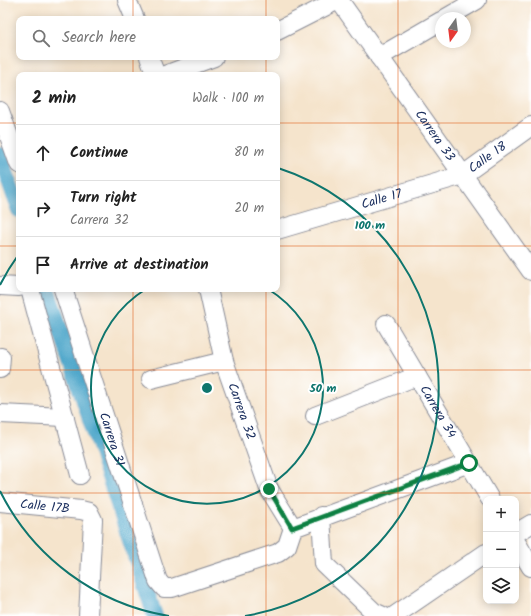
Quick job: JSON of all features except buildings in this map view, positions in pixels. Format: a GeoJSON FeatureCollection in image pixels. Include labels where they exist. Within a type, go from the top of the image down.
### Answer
{"type":"FeatureCollection","features":[{"type":"Feature","properties":{"kind":"street"},"geometry":{"type":"LineString","coordinates":[[127,0],[134,16]]}},
{"type":"Feature","properties":{"kind":"street"},"geometry":{"type":"LineString","coordinates":[[280,29],[338,0]]}},
{"type":"Feature","properties":{"kind":"street","name":"Carrera 33"},"geometry":{"type":"LineString","coordinates":[[338,0],[531,271]]}},
{"type":"Feature","properties":{"kind":"street"},"geometry":{"type":"LineString","coordinates":[[456,12],[477,0]]}},
{"type":"Feature","properties":{"kind":"street"},"geometry":{"type":"LineString","coordinates":[[379,57],[435,24]]}},
{"type":"Feature","properties":{"kind":"street"},"geometry":{"type":"LineString","coordinates":[[150,60],[155,72]]}},
{"type":"Feature","properties":{"kind":"street"},"geometry":{"type":"LineString","coordinates":[[173,72],[206,60]]}},
{"type":"Feature","properties":{"kind":"street"},"geometry":{"type":"LineString","coordinates":[[6,118],[16,153]]}},
{"type":"Feature","properties":{"kind":"street","name":"Calle 18"},"geometry":{"type":"LineString","coordinates":[[463,174],[531,126]]}},
{"type":"Feature","properties":{"kind":"street","name":"Calle 17"},"geometry":{"type":"LineString","coordinates":[[280,229],[463,174]]}},
{"type":"Feature","properties":{"kind":"street"},"geometry":{"type":"LineString","coordinates":[[0,286],[16,287]]}},
{"type":"Feature","properties":{"kind":"street"},"geometry":{"type":"LineString","coordinates":[[31,292],[80,475]]}},
{"type":"Feature","properties":{"kind":"street","name":"Carrera 31"},"geometry":{"type":"LineString","coordinates":[[64,292],[158,582],[164,588],[172,588],[278,553],[287,546],[292,528]]}},
{"type":"Feature","properties":{"kind":"street","name":"Carrera 32"},"geometry":{"type":"LineString","coordinates":[[209,292],[224,361],[269,489],[292,528]]}},
{"type":"Feature","properties":{"kind":"street","name":"Carrera 34"},"geometry":{"type":"LineString","coordinates":[[386,324],[488,496]]}},
{"type":"Feature","properties":{"kind":"street"},"geometry":{"type":"LineString","coordinates":[[151,379],[224,361]]}},
{"type":"Feature","properties":{"kind":"street"},"geometry":{"type":"LineString","coordinates":[[316,416],[417,376]]}},
{"type":"Feature","properties":{"kind":"street"},"geometry":{"type":"LineString","coordinates":[[0,414],[64,417]]}},
{"type":"Feature","properties":{"kind":"street"},"geometry":{"type":"LineString","coordinates":[[292,528],[321,516],[469,463]]}},
{"type":"Feature","properties":{"kind":"street","name":"Calle 17B"},"geometry":{"type":"LineString","coordinates":[[0,502],[90,512],[93,520],[88,616]]}},
{"type":"Feature","properties":{"kind":"street"},"geometry":{"type":"LineString","coordinates":[[321,516],[324,564],[374,612],[383,616]]}},
{"type":"Feature","properties":{"kind":"street"},"geometry":{"type":"LineString","coordinates":[[519,530],[531,524]]}},
{"type":"Feature","properties":{"kind":"street"},"geometry":{"type":"LineString","coordinates":[[519,547],[531,567]]}},
{"type":"Feature","properties":{"kind":"street"},"geometry":{"type":"LineString","coordinates":[[394,616],[483,555]]}},
{"type":"Feature","properties":{"kind":"waterway"},"geometry":{"type":"LineString","coordinates":[[0,155],[16,201]]}},
{"type":"Feature","properties":{"kind":"waterway"},"geometry":{"type":"LineString","coordinates":[[48,292],[155,616]]}},
{"type":"Feature","properties":{"kind":"route"},"geometry":{"type":"LineString","coordinates":[[269,489],[292,528],[321,516],[469,463]]}}]}
